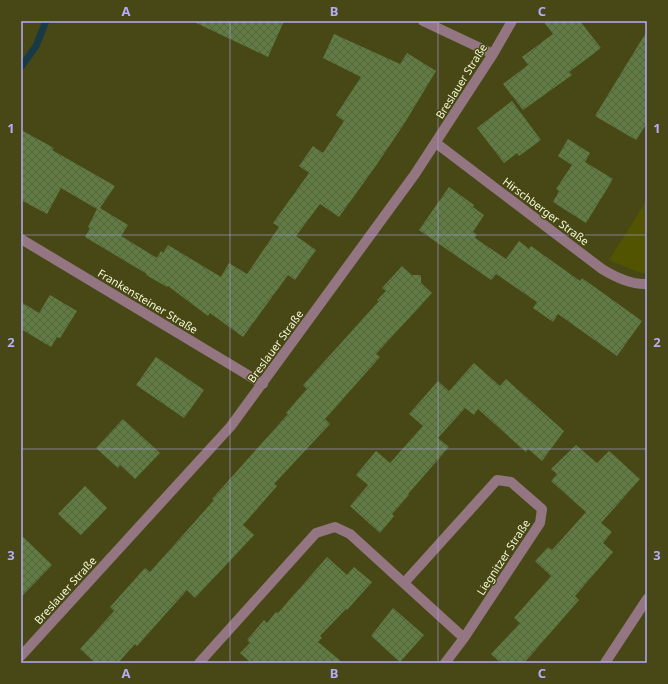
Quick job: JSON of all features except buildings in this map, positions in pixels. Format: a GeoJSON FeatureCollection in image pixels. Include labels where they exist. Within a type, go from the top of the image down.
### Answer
{"type":"FeatureCollection","features":[{"type":"Feature","properties":{"kind":"street"},"geometry":{"type":"LineString","coordinates":[[423,21],[493,54]]}},
{"type":"Feature","properties":{"kind":"street","name":"Breslauer Straße"},"geometry":{"type":"LineString","coordinates":[[21,656],[231,426],[410,181],[493,54],[512,21]]}},
{"type":"Feature","properties":{"kind":"street","name":"Hirschberger Straße"},"geometry":{"type":"LineString","coordinates":[[436,143],[602,269],[614,276],[639,285],[647,284]]}},
{"type":"Feature","properties":{"kind":"street","name":"Frankensteiner Straße"},"geometry":{"type":"LineString","coordinates":[[21,239],[262,384]]}},
{"type":"Feature","properties":{"kind":"street","name":"Liegnitzer Straße"},"geometry":{"type":"LineString","coordinates":[[404,583],[497,480],[511,482],[542,509],[540,523],[446,663]]}},
{"type":"Feature","properties":{"kind":"street"},"geometry":{"type":"LineString","coordinates":[[199,663],[316,533],[335,527],[350,534],[464,638]]}},
{"type":"Feature","properties":{"kind":"street"},"geometry":{"type":"LineString","coordinates":[[605,663],[647,599]]}},
{"type":"Feature","properties":{"kind":"shaded area"},"geometry":{"type":"Polygon","coordinates":[[[647,200],[647,273],[641,273],[609,260],[647,200]]]}},
{"type":"Feature","properties":{"kind":"waterway"},"geometry":{"type":"LineString","coordinates":[[21,67],[36,46],[46,21]]}}]}
